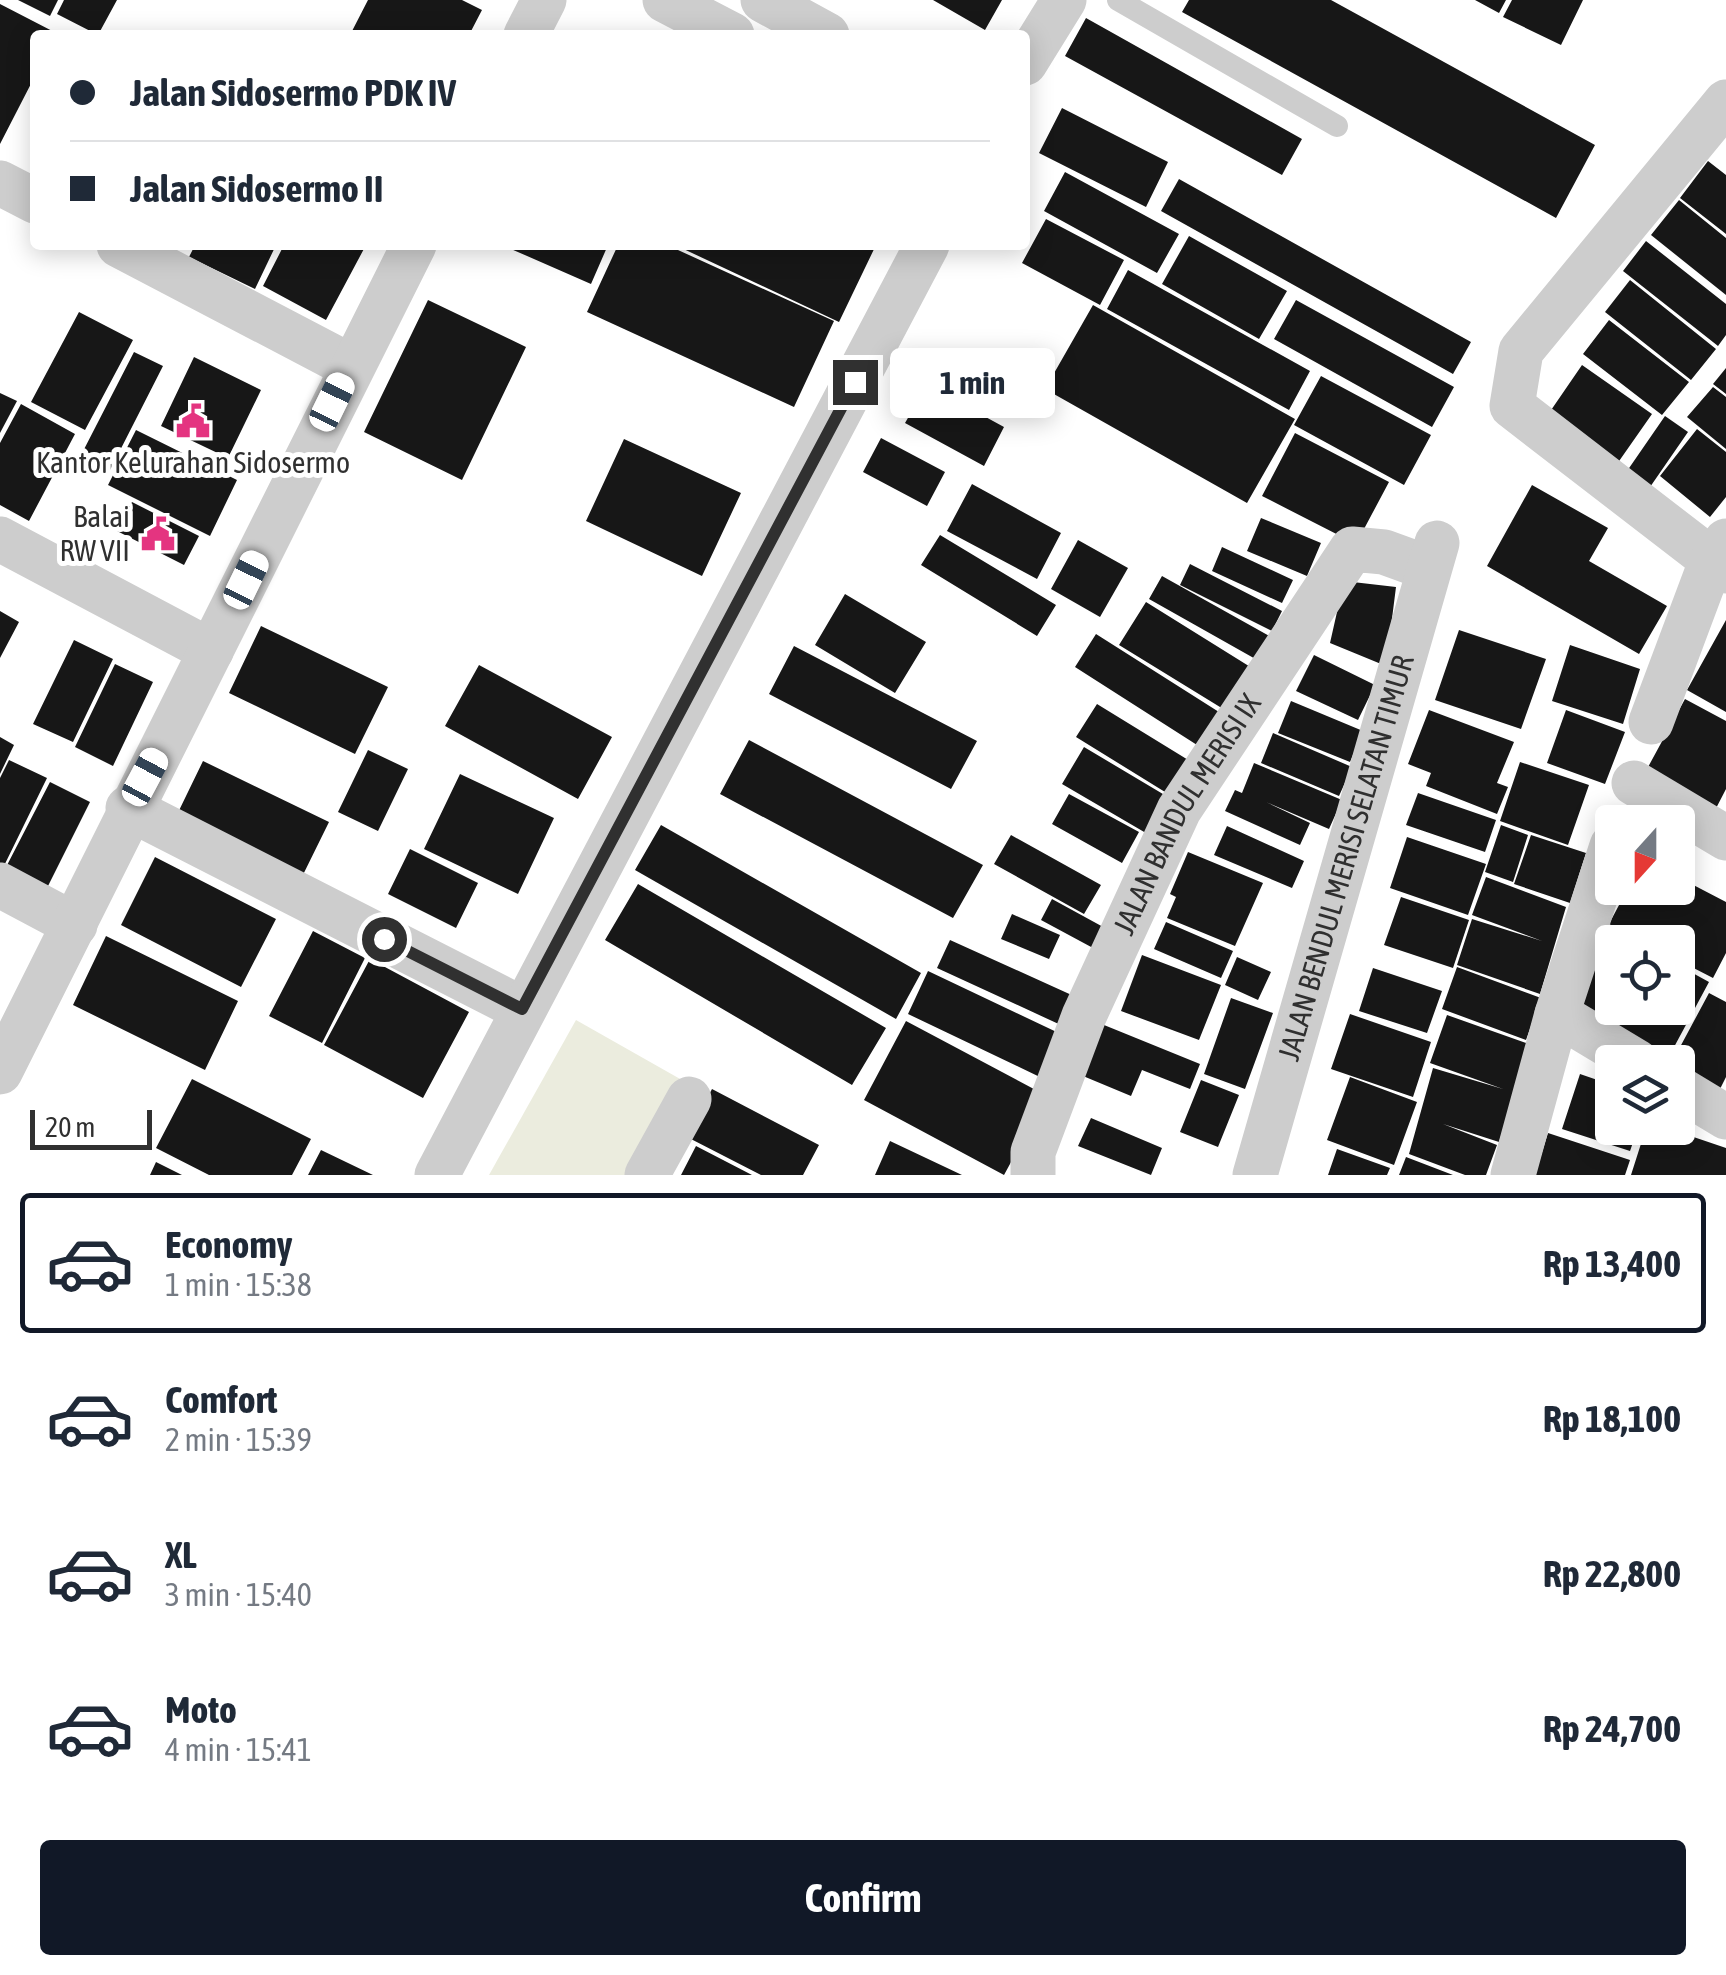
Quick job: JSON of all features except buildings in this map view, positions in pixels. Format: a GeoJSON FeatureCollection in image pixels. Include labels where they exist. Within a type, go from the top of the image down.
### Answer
{"type":"FeatureCollection","features":[{"type":"Feature","properties":{"kind":"street"},"geometry":{"type":"LineString","coordinates":[[529,30],[544,0]]}},
{"type":"Feature","properties":{"kind":"street"},"geometry":{"type":"LineString","coordinates":[[665,0],[722,30]]}},
{"type":"Feature","properties":{"kind":"street"},"geometry":{"type":"LineString","coordinates":[[763,0],[817,30]]}},
{"type":"Feature","properties":{"kind":"street"},"geometry":{"type":"LineString","coordinates":[[1030,55],[1064,0]]}},
{"type":"Feature","properties":{"kind":"street"},"geometry":{"type":"LineString","coordinates":[[1726,102],[1520,351],[1512,406],[1721,558],[1636,769],[1726,838]]}},
{"type":"Feature","properties":{"kind":"street"},"geometry":{"type":"LineString","coordinates":[[0,182],[30,198]]}},
{"type":"Feature","properties":{"kind":"street"},"geometry":{"type":"LineString","coordinates":[[129,250],[350,366]]}},
{"type":"Feature","properties":{"kind":"street"},"geometry":{"type":"LineString","coordinates":[[0,1072],[75,925],[128,808],[411,250]]}},
{"type":"Feature","properties":{"kind":"street"},"geometry":{"type":"LineString","coordinates":[[437,1175],[924,250]]}},
{"type":"Feature","properties":{"kind":"street"},"geometry":{"type":"LineString","coordinates":[[0,539],[210,651]]}},
{"type":"Feature","properties":{"kind":"street","name":"JALAN BANDUL MERISI IX"},"geometry":{"type":"LineString","coordinates":[[1032,1175],[1033,1152],[1077,1033],[1179,810],[1349,552],[1362,546],[1414,555]]}},
{"type":"Feature","properties":{"kind":"street","name":"JALAN BENDUL MERISI SELATAN TIMUR"},"geometry":{"type":"LineString","coordinates":[[1255,1175],[1414,555]]}},
{"type":"Feature","properties":{"kind":"street"},"geometry":{"type":"LineString","coordinates":[[128,808],[522,1009]]}},
{"type":"Feature","properties":{"kind":"street"},"geometry":{"type":"LineString","coordinates":[[0,884],[75,925]]}},
{"type":"Feature","properties":{"kind":"street"},"geometry":{"type":"LineString","coordinates":[[1512,1175],[1557,1014],[1595,898]]}},
{"type":"Feature","properties":{"kind":"street"},"geometry":{"type":"LineString","coordinates":[[1557,1014],[1608,1045]]}},
{"type":"Feature","properties":{"kind":"street"},"geometry":{"type":"LineString","coordinates":[[1695,1098],[1726,1117]]}},
{"type":"Feature","properties":{"kind":"street"},"geometry":{"type":"LineString","coordinates":[[647,1175],[689,1099]]}},
{"type":"Feature","properties":{"kind":"lane"},"geometry":{"type":"LineString","coordinates":[[1118,0],[1336,126]]}},
{"type":"Feature","properties":{"kind":"shaded area"},"geometry":{"type":"Polygon","coordinates":[[[576,1020],[689,1084],[638,1175],[489,1175],[576,1020]]]}},
{"type":"Feature","properties":{"kind":"place","name":"Kantor Kelurahan Sidosermo"},"geometry":{"type":"Point","coordinates":[193,421]}},
{"type":"Feature","properties":{"kind":"place","name":"Balai RW VII"},"geometry":{"type":"Point","coordinates":[158,534]}},
{"type":"Feature","properties":{"kind":"route"},"geometry":{"type":"LineString","coordinates":[[384,939],[522,1009],[855,382]]}}]}
